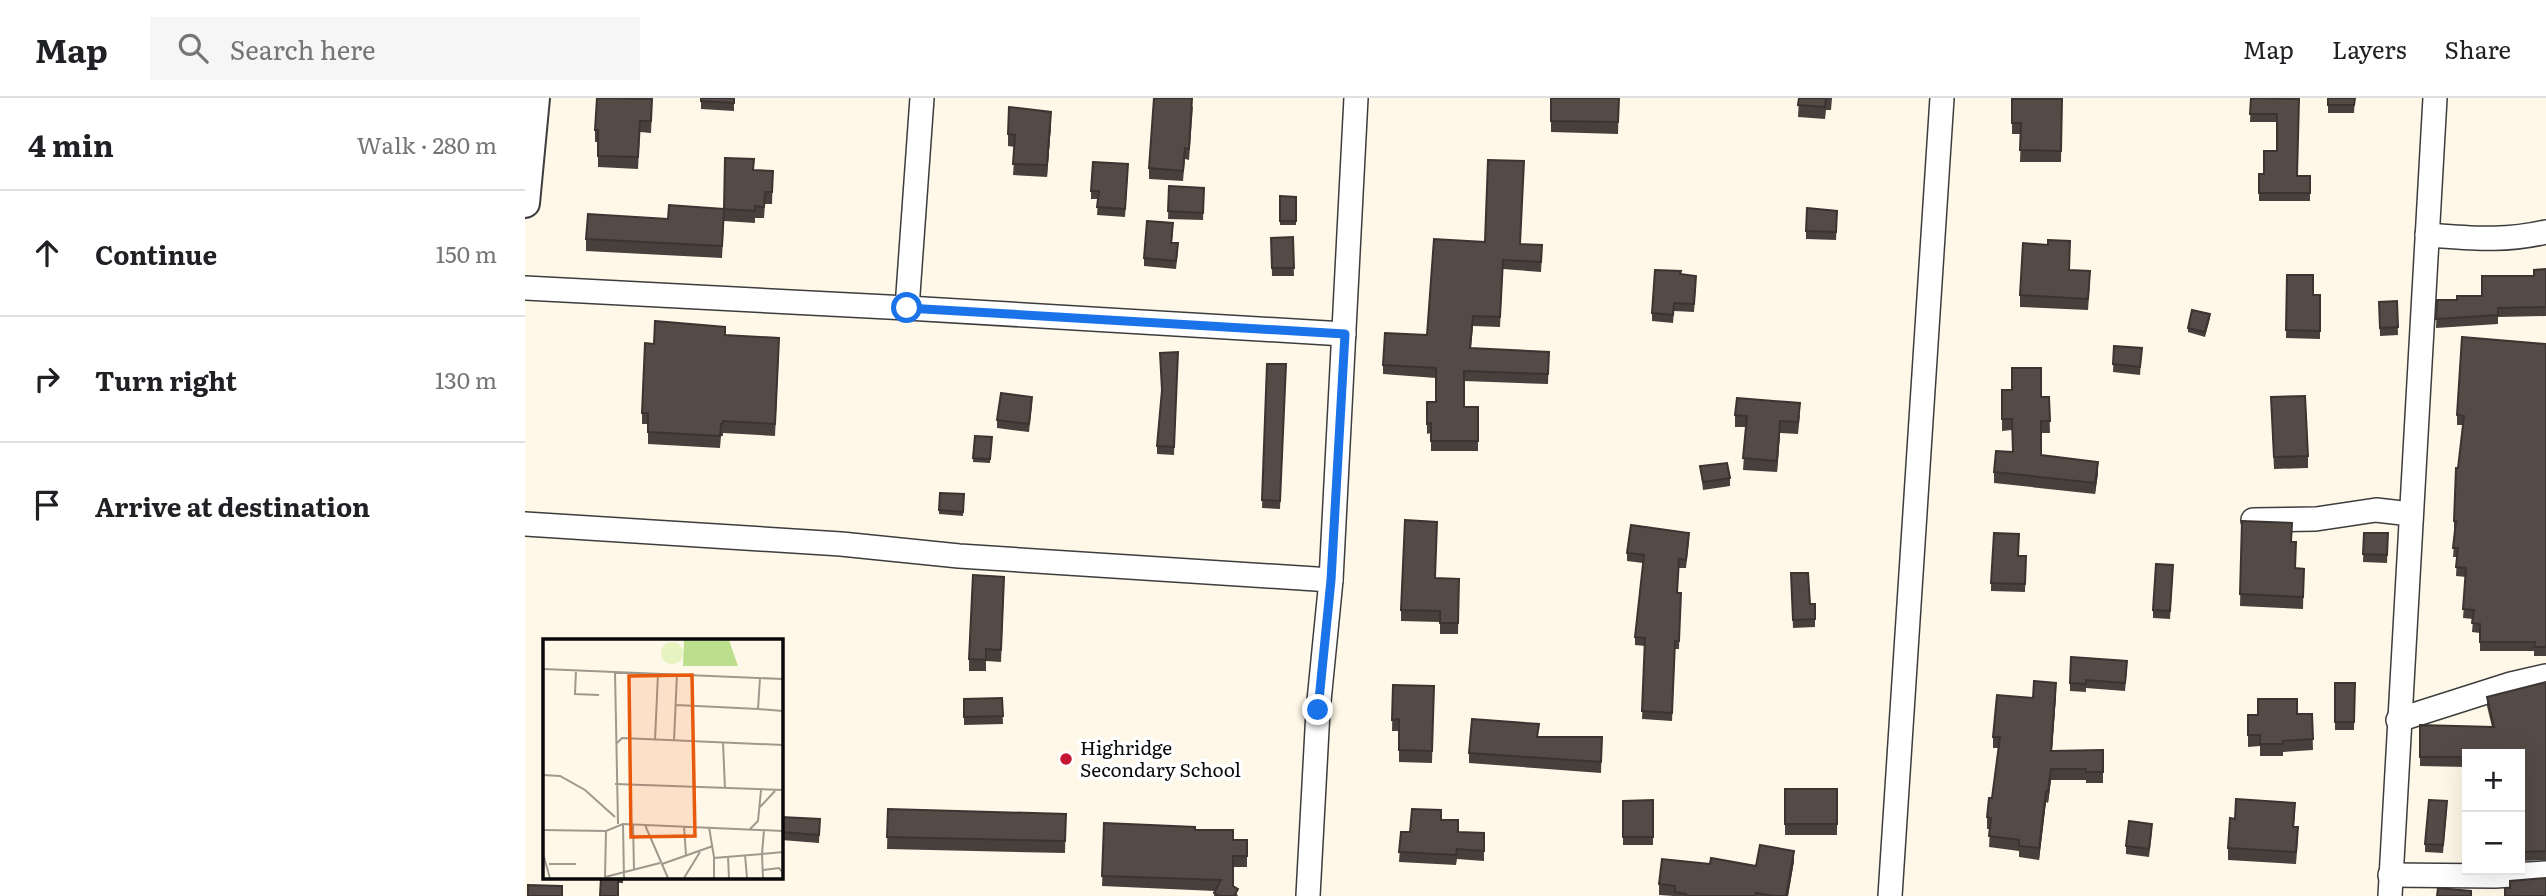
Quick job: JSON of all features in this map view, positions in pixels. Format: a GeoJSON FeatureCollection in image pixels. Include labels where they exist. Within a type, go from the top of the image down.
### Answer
{"type":"FeatureCollection","features":[{"type":"Feature","properties":{"kind":"street"},"geometry":{"type":"LineString","coordinates":[[525,203],[535,98]]}},
{"type":"Feature","properties":{"kind":"street"},"geometry":{"type":"LineString","coordinates":[[907,308],[922,98]]}},
{"type":"Feature","properties":{"kind":"street"},"geometry":{"type":"LineString","coordinates":[[1308,896],[1318,710],[1331,580],[1356,98]]}},
{"type":"Feature","properties":{"kind":"street"},"geometry":{"type":"LineString","coordinates":[[1890,896],[1942,98]]}},
{"type":"Feature","properties":{"kind":"street"},"geometry":{"type":"LineString","coordinates":[[2435,98],[2390,886],[2546,873]]}},
{"type":"Feature","properties":{"kind":"street"},"geometry":{"type":"LineString","coordinates":[[2427,235],[2494,240],[2518,239],[2546,232]]}},
{"type":"Feature","properties":{"kind":"street"},"geometry":{"type":"LineString","coordinates":[[525,288],[1345,334]]}},
{"type":"Feature","properties":{"kind":"street"},"geometry":{"type":"LineString","coordinates":[[2253,520],[2316,519],[2376,510],[2411,514]]}},
{"type":"Feature","properties":{"kind":"street"},"geometry":{"type":"LineString","coordinates":[[525,523],[841,544],[959,556],[1331,580]]}},
{"type":"Feature","properties":{"kind":"street"},"geometry":{"type":"LineString","coordinates":[[2398,720],[2511,684],[2546,676]]}},
{"type":"Feature","properties":{"kind":"building"},"geometry":{"type":"Polygon","coordinates":[[[597,98],[652,99],[651,121],[640,121],[638,157],[598,156],[598,130],[595,130],[597,98]]]}},
{"type":"Feature","properties":{"kind":"building"},"geometry":{"type":"Polygon","coordinates":[[[701,98],[734,98],[734,103],[701,101],[701,98]]]}},
{"type":"Feature","properties":{"kind":"building"},"geometry":{"type":"Polygon","coordinates":[[[1154,98],[1192,98],[1189,149],[1185,148],[1183,171],[1149,168],[1154,98]]]}},
{"type":"Feature","properties":{"kind":"building"},"geometry":{"type":"Polygon","coordinates":[[[1551,98],[1619,98],[1618,122],[1551,121],[1551,98]]]}},
{"type":"Feature","properties":{"kind":"building"},"geometry":{"type":"Polygon","coordinates":[[[1799,98],[1826,98],[1825,107],[1798,105],[1799,98]]]}},
{"type":"Feature","properties":{"kind":"building"},"geometry":{"type":"Polygon","coordinates":[[[2251,98],[2299,99],[2297,176],[2310,176],[2310,193],[2259,193],[2259,174],[2264,174],[2264,151],[2277,151],[2277,114],[2250,114],[2251,98]]]}},
{"type":"Feature","properties":{"kind":"building"},"geometry":{"type":"Polygon","coordinates":[[[2328,98],[2355,98],[2354,105],[2328,105],[2328,98]]]}},
{"type":"Feature","properties":{"kind":"building"},"geometry":{"type":"Polygon","coordinates":[[[2012,99],[2062,99],[2061,151],[2020,150],[2021,123],[2012,123],[2012,99]]]}},
{"type":"Feature","properties":{"kind":"building"},"geometry":{"type":"Polygon","coordinates":[[[1009,107],[1051,112],[1047,165],[1013,164],[1015,135],[1008,134],[1009,107]]]}},
{"type":"Feature","properties":{"kind":"building"},"geometry":{"type":"Polygon","coordinates":[[[725,158],[754,159],[753,170],[773,171],[772,192],[765,192],[764,207],[755,206],[755,211],[724,209],[725,158]]]}},
{"type":"Feature","properties":{"kind":"building"},"geometry":{"type":"Polygon","coordinates":[[[1488,160],[1524,161],[1520,244],[1542,245],[1541,262],[1503,260],[1500,317],[1473,316],[1470,348],[1549,352],[1548,374],[1464,371],[1464,407],[1478,407],[1478,441],[1431,441],[1431,423],[1427,424],[1427,402],[1436,402],[1436,368],[1383,365],[1385,333],[1427,335],[1434,239],[1485,242],[1488,160]]]}},
{"type":"Feature","properties":{"kind":"building"},"geometry":{"type":"Polygon","coordinates":[[[1093,162],[1128,164],[1125,209],[1097,207],[1099,191],[1091,191],[1093,162]]]}},
{"type":"Feature","properties":{"kind":"building"},"geometry":{"type":"Polygon","coordinates":[[[1169,186],[1204,188],[1203,213],[1168,211],[1169,186]]]}},
{"type":"Feature","properties":{"kind":"building"},"geometry":{"type":"Polygon","coordinates":[[[1280,196],[1296,197],[1296,221],[1280,221],[1280,196]]]}},
{"type":"Feature","properties":{"kind":"building"},"geometry":{"type":"Polygon","coordinates":[[[669,205],[724,209],[722,246],[586,239],[588,214],[668,219],[669,205]]]}},
{"type":"Feature","properties":{"kind":"building"},"geometry":{"type":"Polygon","coordinates":[[[1807,208],[1837,211],[1836,232],[1806,231],[1807,208]]]}},
{"type":"Feature","properties":{"kind":"building"},"geometry":{"type":"Polygon","coordinates":[[[1147,221],[1173,223],[1171,243],[1178,243],[1176,261],[1144,258],[1147,221]]]}},
{"type":"Feature","properties":{"kind":"building"},"geometry":{"type":"Polygon","coordinates":[[[1293,237],[1294,268],[1272,268],[1271,238],[1293,237]]]}},
{"type":"Feature","properties":{"kind":"building"},"geometry":{"type":"Polygon","coordinates":[[[2048,240],[2070,241],[2069,270],[2090,271],[2088,299],[2020,295],[2023,243],[2048,245],[2048,240]]]}},
{"type":"Feature","properties":{"kind":"building"},"geometry":{"type":"Polygon","coordinates":[[[2546,269],[2546,307],[2498,308],[2498,315],[2436,319],[2437,300],[2457,300],[2457,296],[2482,296],[2482,276],[2534,276],[2534,270],[2546,269]]]}},
{"type":"Feature","properties":{"kind":"building"},"geometry":{"type":"Polygon","coordinates":[[[1655,270],[1681,271],[1680,274],[1696,276],[1694,304],[1674,303],[1673,315],[1652,313],[1655,270]]]}},
{"type":"Feature","properties":{"kind":"building"},"geometry":{"type":"Polygon","coordinates":[[[2287,275],[2313,275],[2313,295],[2320,295],[2320,331],[2286,330],[2287,275]]]}},
{"type":"Feature","properties":{"kind":"building"},"geometry":{"type":"Polygon","coordinates":[[[2397,301],[2398,327],[2380,328],[2379,302],[2397,301]]]}},
{"type":"Feature","properties":{"kind":"building"},"geometry":{"type":"Polygon","coordinates":[[[2192,310],[2210,314],[2205,332],[2188,328],[2192,310]]]}},
{"type":"Feature","properties":{"kind":"building"},"geometry":{"type":"Polygon","coordinates":[[[655,321],[725,327],[725,335],[779,338],[775,424],[723,421],[720,436],[648,432],[648,413],[642,413],[645,343],[654,344],[655,321]]]}},
{"type":"Feature","properties":{"kind":"building"},"geometry":{"type":"Polygon","coordinates":[[[2462,337],[2546,344],[2546,647],[2534,647],[2535,642],[2480,642],[2480,624],[2472,623],[2474,610],[2463,609],[2466,568],[2456,567],[2458,548],[2453,548],[2456,468],[2464,416],[2457,415],[2462,337]]]}},
{"type":"Feature","properties":{"kind":"building"},"geometry":{"type":"Polygon","coordinates":[[[2114,346],[2142,348],[2140,367],[2113,364],[2114,346]]]}},
{"type":"Feature","properties":{"kind":"building"},"geometry":{"type":"Polygon","coordinates":[[[1178,352],[1174,447],[1157,446],[1162,390],[1160,353],[1178,352]]]}},
{"type":"Feature","properties":{"kind":"building"},"geometry":{"type":"Polygon","coordinates":[[[1267,364],[1286,364],[1280,501],[1262,500],[1267,364]]]}},
{"type":"Feature","properties":{"kind":"building"},"geometry":{"type":"Polygon","coordinates":[[[2012,368],[2041,368],[2041,397],[2049,397],[2050,421],[2041,421],[2041,455],[2098,462],[2095,483],[1994,472],[1996,451],[2013,452],[2012,419],[2002,419],[2002,390],[2012,390],[2012,368]]]}},
{"type":"Feature","properties":{"kind":"building"},"geometry":{"type":"Polygon","coordinates":[[[1001,393],[1032,397],[1029,424],[997,420],[1001,393]]]}},
{"type":"Feature","properties":{"kind":"building"},"geometry":{"type":"Polygon","coordinates":[[[2305,396],[2308,456],[2274,457],[2271,397],[2305,396]]]}},
{"type":"Feature","properties":{"kind":"building"},"geometry":{"type":"Polygon","coordinates":[[[1737,398],[1800,403],[1798,422],[1780,421],[1777,461],[1743,458],[1747,416],[1735,415],[1737,398]]]}},
{"type":"Feature","properties":{"kind":"building"},"geometry":{"type":"Polygon","coordinates":[[[975,436],[992,437],[990,459],[973,458],[975,436]]]}},
{"type":"Feature","properties":{"kind":"building"},"geometry":{"type":"Polygon","coordinates":[[[1727,463],[1730,478],[1703,482],[1700,466],[1727,463]]]}},
{"type":"Feature","properties":{"kind":"building"},"geometry":{"type":"Polygon","coordinates":[[[940,493],[964,494],[963,512],[939,510],[940,493]]]}},
{"type":"Feature","properties":{"kind":"building"},"geometry":{"type":"Polygon","coordinates":[[[1405,520],[1437,522],[1435,578],[1459,579],[1458,623],[1440,623],[1440,611],[1401,610],[1405,520]]]}},
{"type":"Feature","properties":{"kind":"building"},"geometry":{"type":"Polygon","coordinates":[[[2242,521],[2292,523],[2291,542],[2296,542],[2295,568],[2304,569],[2303,597],[2240,594],[2242,521]]]}},
{"type":"Feature","properties":{"kind":"building"},"geometry":{"type":"Polygon","coordinates":[[[1631,525],[1689,533],[1686,560],[1679,559],[1679,641],[1675,641],[1672,713],[1642,711],[1645,638],[1635,637],[1644,555],[1627,553],[1631,525]]]}},
{"type":"Feature","properties":{"kind":"building"},"geometry":{"type":"Polygon","coordinates":[[[1994,533],[2019,534],[2018,556],[2026,556],[2025,584],[1991,583],[1994,533]]]}},
{"type":"Feature","properties":{"kind":"building"},"geometry":{"type":"Polygon","coordinates":[[[2364,533],[2388,533],[2387,555],[2363,554],[2364,533]]]}},
{"type":"Feature","properties":{"kind":"building"},"geometry":{"type":"Polygon","coordinates":[[[2156,564],[2173,565],[2170,611],[2153,610],[2156,564]]]}},
{"type":"Feature","properties":{"kind":"building"},"geometry":{"type":"Polygon","coordinates":[[[1791,573],[1808,573],[1810,604],[1815,604],[1815,619],[1793,620],[1791,573]]]}},
{"type":"Feature","properties":{"kind":"building"},"geometry":{"type":"Polygon","coordinates":[[[973,575],[1004,577],[1001,650],[986,649],[986,660],[969,659],[973,575]]]}},
{"type":"Feature","properties":{"kind":"building"},"geometry":{"type":"Polygon","coordinates":[[[2071,657],[2127,661],[2125,683],[2086,680],[2086,684],[2070,683],[2071,657]]]}},
{"type":"Feature","properties":{"kind":"building"},"geometry":{"type":"Polygon","coordinates":[[[2034,681],[2056,683],[2051,751],[2103,750],[2103,772],[2051,769],[2039,848],[2019,846],[2019,840],[1989,836],[1991,818],[1987,817],[2000,737],[1993,737],[1997,695],[2033,698],[2034,681]]]}},
{"type":"Feature","properties":{"kind":"building"},"geometry":{"type":"Polygon","coordinates":[[[2546,682],[2546,851],[2525,852],[2525,749],[2462,749],[2462,757],[2420,757],[2420,725],[2494,727],[2487,697],[2546,682]]]}},
{"type":"Feature","properties":{"kind":"building"},"geometry":{"type":"Polygon","coordinates":[[[2335,683],[2355,683],[2354,722],[2335,722],[2335,683]]]}},
{"type":"Feature","properties":{"kind":"building"},"geometry":{"type":"Polygon","coordinates":[[[1393,685],[1434,686],[1432,751],[1399,750],[1399,719],[1392,720],[1393,685]]]}},
{"type":"Feature","properties":{"kind":"building"},"geometry":{"type":"Polygon","coordinates":[[[1002,698],[1003,716],[964,717],[964,699],[1002,698]]]}},
{"type":"Feature","properties":{"kind":"building"},"geometry":{"type":"Polygon","coordinates":[[[2258,699],[2297,699],[2297,714],[2312,714],[2313,739],[2283,741],[2283,744],[2260,744],[2260,735],[2248,735],[2248,715],[2258,715],[2258,699]]]}},
{"type":"Feature","properties":{"kind":"building"},"geometry":{"type":"Polygon","coordinates":[[[1472,719],[1539,724],[1537,737],[1602,737],[1601,762],[1469,753],[1472,719]]]}},
{"type":"Feature","properties":{"kind":"building"},"geometry":{"type":"Polygon","coordinates":[[[1785,789],[1837,789],[1837,824],[1785,824],[1785,789]]]}},
{"type":"Feature","properties":{"kind":"building"},"geometry":{"type":"Polygon","coordinates":[[[2236,799],[2295,803],[2293,827],[2298,827],[2296,852],[2228,848],[2230,818],[2235,819],[2236,799]]]}},
{"type":"Feature","properties":{"kind":"building"},"geometry":{"type":"Polygon","coordinates":[[[1653,800],[1653,837],[1623,837],[1623,801],[1653,800]]]}},
{"type":"Feature","properties":{"kind":"building"},"geometry":{"type":"Polygon","coordinates":[[[2429,800],[2447,801],[2443,845],[2425,844],[2429,800]]]}},
{"type":"Feature","properties":{"kind":"building"},"geometry":{"type":"Polygon","coordinates":[[[888,809],[1066,814],[1065,841],[887,837],[888,809]]]}},
{"type":"Feature","properties":{"kind":"building"},"geometry":{"type":"Polygon","coordinates":[[[1412,809],[1441,810],[1441,820],[1458,820],[1458,832],[1484,833],[1484,851],[1457,849],[1456,855],[1399,852],[1401,832],[1410,832],[1412,809]]]}},
{"type":"Feature","properties":{"kind":"building"},"geometry":{"type":"Polygon","coordinates":[[[782,817],[820,819],[819,835],[782,832],[782,817]]]}},
{"type":"Feature","properties":{"kind":"building"},"geometry":{"type":"Polygon","coordinates":[[[2129,821],[2152,824],[2149,849],[2126,846],[2129,821]]]}},
{"type":"Feature","properties":{"kind":"building"},"geometry":{"type":"Polygon","coordinates":[[[1104,823],[1233,830],[1233,840],[1247,840],[1247,856],[1233,856],[1233,886],[1238,889],[1234,896],[1219,896],[1214,893],[1221,880],[1102,876],[1104,823]]]}},
{"type":"Feature","properties":{"kind":"building"},"geometry":{"type":"Polygon","coordinates":[[[1760,845],[1794,851],[1786,896],[1756,893],[1755,896],[1686,896],[1675,892],[1675,886],[1659,884],[1662,859],[1710,864],[1711,858],[1756,866],[1760,845]]]}},
{"type":"Feature","properties":{"kind":"building"},"geometry":{"type":"Polygon","coordinates":[[[601,878],[618,878],[618,896],[600,896],[601,878]]]}},
{"type":"Feature","properties":{"kind":"building"},"geometry":{"type":"Polygon","coordinates":[[[2546,878],[2546,896],[2505,896],[2505,888],[2510,888],[2510,881],[2546,878]]]}},
{"type":"Feature","properties":{"kind":"building"},"geometry":{"type":"Polygon","coordinates":[[[528,885],[562,886],[562,896],[528,896],[528,885]]]}},
{"type":"Feature","properties":{"kind":"building"},"geometry":{"type":"Polygon","coordinates":[[[2438,888],[2471,891],[2471,896],[2437,896],[2438,888]]]}},
{"type":"Feature","properties":{"kind":"place","name":"Highridge Secondary School"},"geometry":{"type":"Point","coordinates":[1066,759]}},
{"type":"Feature","properties":{"kind":"route"},"geometry":{"type":"LineString","coordinates":[[907,308],[1345,334],[1331,580],[1318,710]]}}]}
